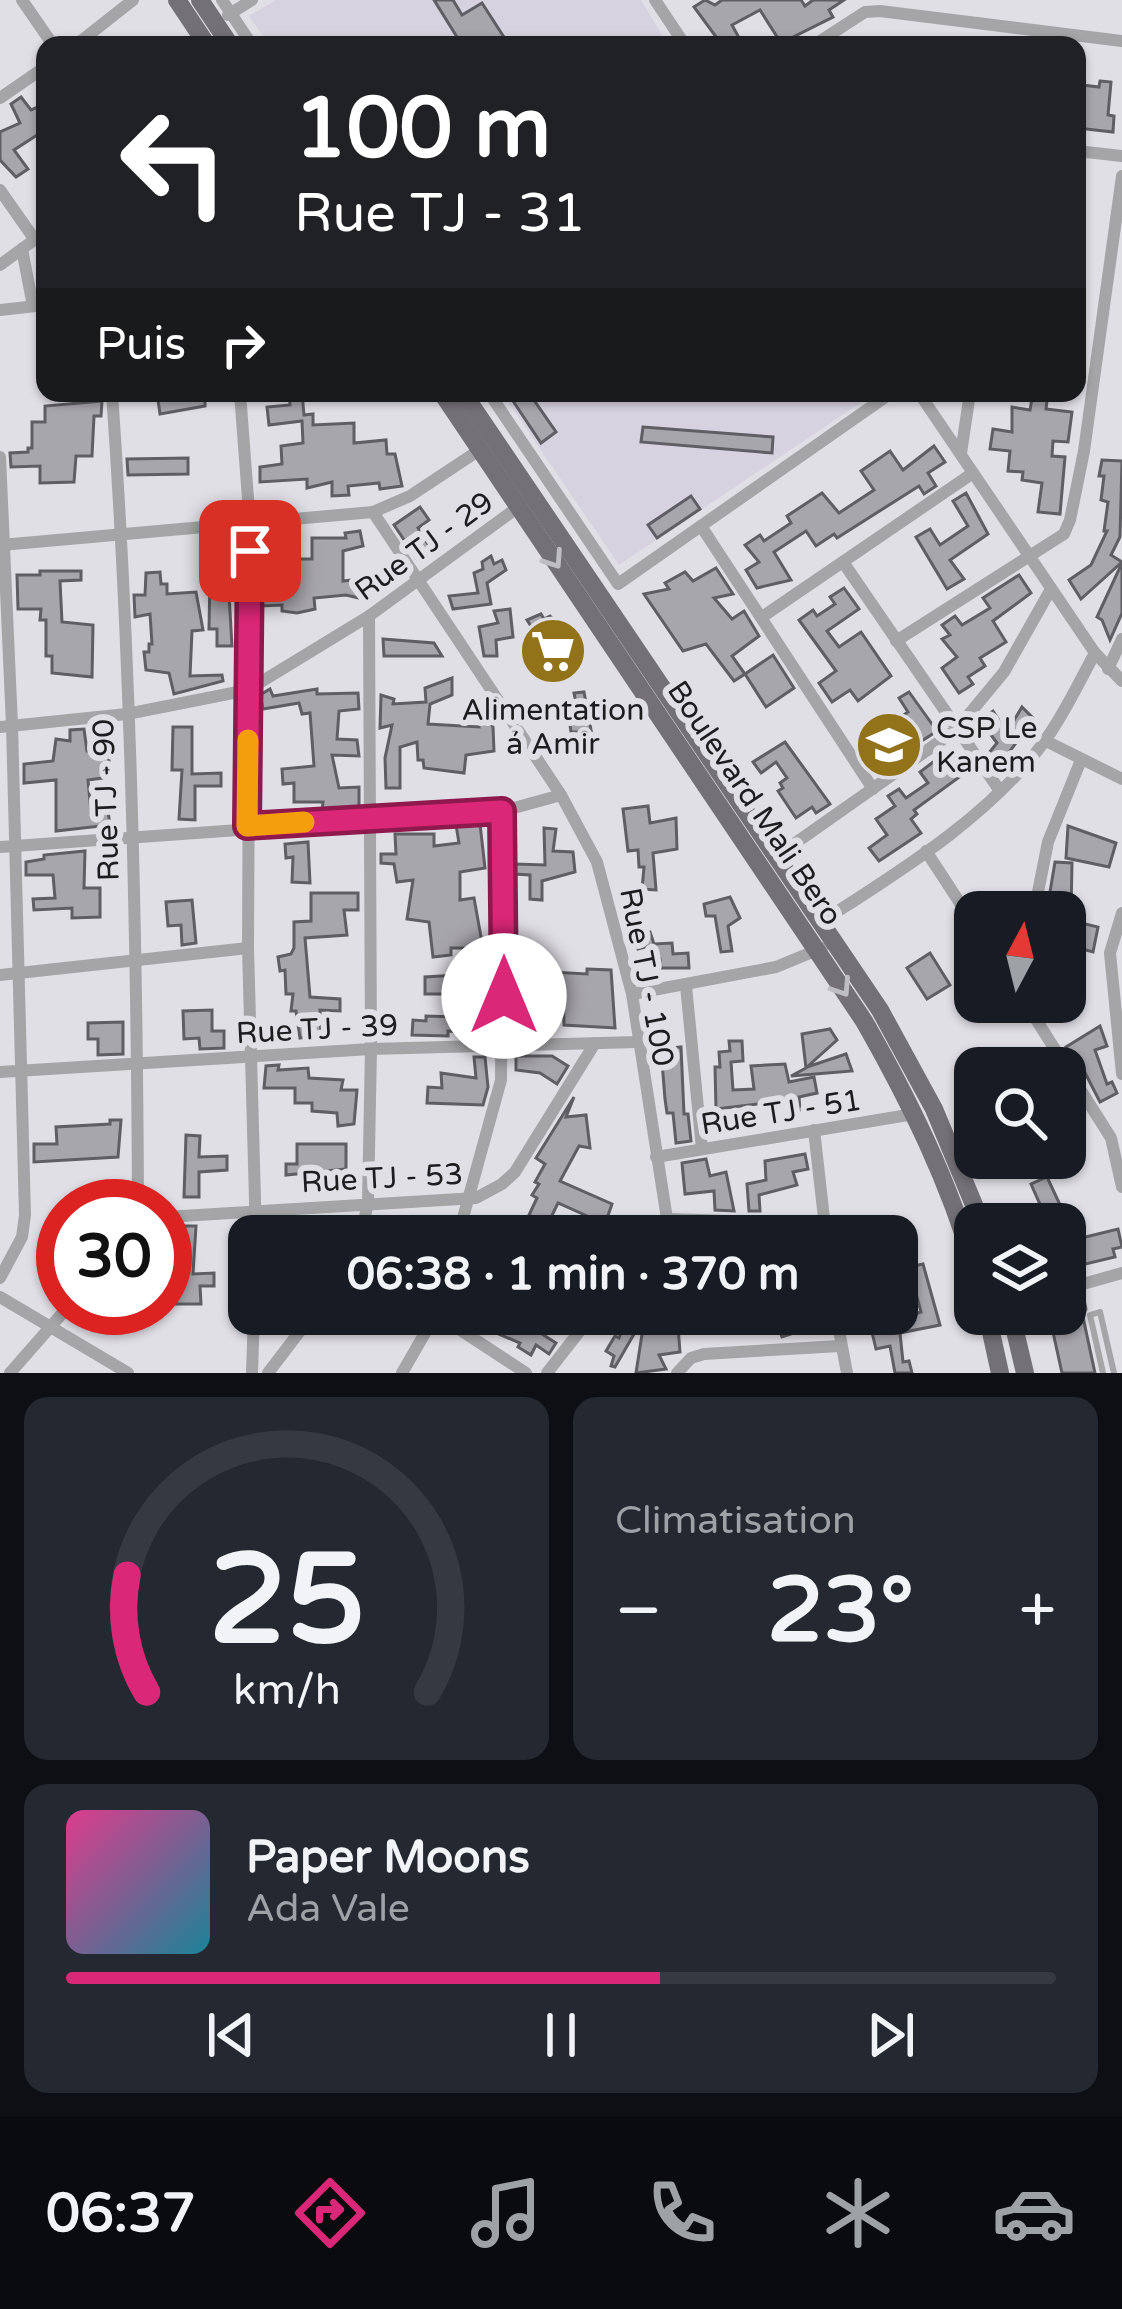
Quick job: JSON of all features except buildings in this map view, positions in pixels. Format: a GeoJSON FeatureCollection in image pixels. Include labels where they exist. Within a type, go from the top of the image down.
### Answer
{"type":"FeatureCollection","features":[{"type":"Feature","properties":{"kind":"main road"},"geometry":{"type":"LineString","coordinates":[[178,0],[200,36]]}},
{"type":"Feature","properties":{"kind":"main road"},"geometry":{"type":"LineString","coordinates":[[200,0],[223,18],[228,36]]}},
{"type":"Feature","properties":{"kind":"main road","name":"Boulevard Mali Bero"},"geometry":{"type":"LineString","coordinates":[[448,402],[526,501],[821,922],[826,945],[914,1114],[954,1208]]}},
{"type":"Feature","properties":{"kind":"main road","name":"Boulevard Mali Bero"},"geometry":{"type":"LineString","coordinates":[[469,402],[518,472],[526,501],[826,945],[880,1010],[934,1109],[973,1203]]}},
{"type":"Feature","properties":{"kind":"main road"},"geometry":{"type":"LineString","coordinates":[[992,1335],[1000,1373]]}},
{"type":"Feature","properties":{"kind":"main road"},"geometry":{"type":"LineString","coordinates":[[1016,1335],[1025,1373]]}},
{"type":"Feature","properties":{"kind":"street"},"geometry":{"type":"LineString","coordinates":[[22,0],[47,36]]}},
{"type":"Feature","properties":{"kind":"street"},"geometry":{"type":"LineString","coordinates":[[88,36],[134,0]]}},
{"type":"Feature","properties":{"kind":"street"},"geometry":{"type":"LineString","coordinates":[[222,0],[223,18],[242,36]]}},
{"type":"Feature","properties":{"kind":"street"},"geometry":{"type":"LineString","coordinates":[[223,18],[252,0]]}},
{"type":"Feature","properties":{"kind":"street"},"geometry":{"type":"LineString","coordinates":[[676,0],[658,5],[679,36]]}},
{"type":"Feature","properties":{"kind":"street"},"geometry":{"type":"LineString","coordinates":[[825,36],[861,6],[1085,36]]}},
{"type":"Feature","properties":{"kind":"street"},"geometry":{"type":"LineString","coordinates":[[1086,36],[1122,41]]}},
{"type":"Feature","properties":{"kind":"street"},"geometry":{"type":"LineString","coordinates":[[0,98],[36,74]]}},
{"type":"Feature","properties":{"kind":"street"},"geometry":{"type":"LineString","coordinates":[[1086,152],[1122,156]]}},
{"type":"Feature","properties":{"kind":"street"},"geometry":{"type":"LineString","coordinates":[[896,641],[1056,540],[1070,520],[1122,176]]}},
{"type":"Feature","properties":{"kind":"street"},"geometry":{"type":"LineString","coordinates":[[0,190],[36,231]]}},
{"type":"Feature","properties":{"kind":"street"},"geometry":{"type":"LineString","coordinates":[[0,266],[36,239]]}},
{"type":"Feature","properties":{"kind":"street"},"geometry":{"type":"LineString","coordinates":[[22,249],[36,295]]}},
{"type":"Feature","properties":{"kind":"street"},"geometry":{"type":"LineString","coordinates":[[0,310],[36,305]]}},
{"type":"Feature","properties":{"kind":"street","name":"Rue TJ - 90"},"geometry":{"type":"LineString","coordinates":[[113,402],[128,714],[138,1179]]}},
{"type":"Feature","properties":{"kind":"street"},"geometry":{"type":"LineString","coordinates":[[241,402],[250,525],[248,948],[256,1215]]}},
{"type":"Feature","properties":{"kind":"street"},"geometry":{"type":"LineString","coordinates":[[495,402],[618,584],[878,402]]}},
{"type":"Feature","properties":{"kind":"street"},"geometry":{"type":"LineString","coordinates":[[926,402],[1095,653],[1122,681]]}},
{"type":"Feature","properties":{"kind":"street"},"geometry":{"type":"LineString","coordinates":[[961,454],[969,402]]}},
{"type":"Feature","properties":{"kind":"street"},"geometry":{"type":"LineString","coordinates":[[3,545],[373,512],[410,496],[482,449]]}},
{"type":"Feature","properties":{"kind":"street"},"geometry":{"type":"LineString","coordinates":[[0,458],[7,846],[19,973],[25,1215],[22,1237],[0,1278]]}},
{"type":"Feature","properties":{"kind":"street"},"geometry":{"type":"LineString","coordinates":[[518,472],[536,461]]}},
{"type":"Feature","properties":{"kind":"street"},"geometry":{"type":"LineString","coordinates":[[762,616],[974,473]]}},
{"type":"Feature","properties":{"kind":"street","name":"Rue TJ - 29"},"geometry":{"type":"LineString","coordinates":[[6,726],[128,714],[248,690],[369,616],[526,501]]}},
{"type":"Feature","properties":{"kind":"street","name":"Rue TJ - 100"},"geometry":{"type":"LineString","coordinates":[[373,512],[561,795],[597,862],[632,994],[666,1215]]}},
{"type":"Feature","properties":{"kind":"street"},"geometry":{"type":"LineString","coordinates":[[701,526],[873,789]]}},
{"type":"Feature","properties":{"kind":"street"},"geometry":{"type":"LineString","coordinates":[[843,562],[1000,791]]}},
{"type":"Feature","properties":{"kind":"street"},"geometry":{"type":"LineString","coordinates":[[777,856],[956,730],[1004,673],[1052,589]]}},
{"type":"Feature","properties":{"kind":"street"},"geometry":{"type":"LineString","coordinates":[[365,1215],[371,1049],[369,616]]}},
{"type":"Feature","properties":{"kind":"street"},"geometry":{"type":"LineString","coordinates":[[1108,669],[1122,639]]}},
{"type":"Feature","properties":{"kind":"street"},"geometry":{"type":"LineString","coordinates":[[821,922],[926,851],[1000,791],[1046,741],[1095,653]]}},
{"type":"Feature","properties":{"kind":"street"},"geometry":{"type":"LineString","coordinates":[[1046,741],[1122,779]]}},
{"type":"Feature","properties":{"kind":"street"},"geometry":{"type":"LineString","coordinates":[[1038,891],[1048,842],[1081,760]]}},
{"type":"Feature","properties":{"kind":"street"},"geometry":{"type":"LineString","coordinates":[[7,846],[502,811],[561,795]]}},
{"type":"Feature","properties":{"kind":"street"},"geometry":{"type":"LineString","coordinates":[[463,1215],[497,1103],[504,1043],[502,811]]}},
{"type":"Feature","properties":{"kind":"street"},"geometry":{"type":"LineString","coordinates":[[926,851],[954,894]]}},
{"type":"Feature","properties":{"kind":"street"},"geometry":{"type":"LineString","coordinates":[[1122,913],[1110,953],[1122,1074]]}},
{"type":"Feature","properties":{"kind":"street"},"geometry":{"type":"LineString","coordinates":[[632,994],[776,968],[826,945]]}},
{"type":"Feature","properties":{"kind":"street"},"geometry":{"type":"LineString","coordinates":[[0,975],[248,948]]}},
{"type":"Feature","properties":{"kind":"street"},"geometry":{"type":"LineString","coordinates":[[686,986],[702,1149]]}},
{"type":"Feature","properties":{"kind":"street"},"geometry":{"type":"LineString","coordinates":[[1038,1023],[1111,1138],[1122,1187]]}},
{"type":"Feature","properties":{"kind":"street","name":"Rue TJ - 39"},"geometry":{"type":"LineString","coordinates":[[0,1072],[371,1049],[638,1042]]}},
{"type":"Feature","properties":{"kind":"street","name":"Rue TJ - 53"},"geometry":{"type":"LineString","coordinates":[[192,1214],[368,1202],[466,1201],[491,1192],[515,1172],[595,1043]]}},
{"type":"Feature","properties":{"kind":"street","name":"Rue TJ - 51"},"geometry":{"type":"LineString","coordinates":[[656,1157],[914,1114]]}},
{"type":"Feature","properties":{"kind":"street"},"geometry":{"type":"LineString","coordinates":[[1111,1138],[1122,1126]]}},
{"type":"Feature","properties":{"kind":"street"},"geometry":{"type":"LineString","coordinates":[[814,1130],[823,1215]]}},
{"type":"Feature","properties":{"kind":"street"},"geometry":{"type":"LineString","coordinates":[[1086,1283],[1122,1273]]}},
{"type":"Feature","properties":{"kind":"street"},"geometry":{"type":"LineString","coordinates":[[0,1297],[36,1317]]}},
{"type":"Feature","properties":{"kind":"street"},"geometry":{"type":"LineString","coordinates":[[10,1373],[43,1335]]}},
{"type":"Feature","properties":{"kind":"street"},"geometry":{"type":"LineString","coordinates":[[66,1335],[128,1373]]}},
{"type":"Feature","properties":{"kind":"street"},"geometry":{"type":"LineString","coordinates":[[252,1373],[253,1335]]}},
{"type":"Feature","properties":{"kind":"street"},"geometry":{"type":"LineString","coordinates":[[268,1373],[297,1335]]}},
{"type":"Feature","properties":{"kind":"street"},"geometry":{"type":"LineString","coordinates":[[402,1373],[424,1335]]}},
{"type":"Feature","properties":{"kind":"street"},"geometry":{"type":"LineString","coordinates":[[468,1335],[526,1373]]}},
{"type":"Feature","properties":{"kind":"street"},"geometry":{"type":"LineString","coordinates":[[547,1373],[577,1335]]}},
{"type":"Feature","properties":{"kind":"street"},"geometry":{"type":"LineString","coordinates":[[839,1335],[847,1373]]}},
{"type":"Feature","properties":{"kind":"street"},"geometry":{"type":"LineString","coordinates":[[677,1373],[691,1358],[704,1354],[841,1346]]}},
{"type":"Feature","properties":{"kind":"lane"},"geometry":{"type":"LineString","coordinates":[[1102,1373],[1090,1315],[1100,1312],[1114,1373]]}},
{"type":"Feature","properties":{"kind":"shaded area"},"geometry":{"type":"Polygon","coordinates":[[[276,0],[641,0],[663,36],[263,36],[249,16],[276,0]]]}},
{"type":"Feature","properties":{"kind":"shaded area"},"geometry":{"type":"Polygon","coordinates":[[[508,402],[862,402],[619,565],[508,402]]]}},
{"type":"Feature","properties":{"kind":"slow traffic"},"geometry":{"type":"LineString","coordinates":[[248,740],[247,826],[304,822]]}},
{"type":"Feature","properties":{"kind":"place","name":"Alimentation á Amir"},"geometry":{"type":"Point","coordinates":[553,651]}},
{"type":"Feature","properties":{"kind":"place","name":"CSP Le Kanem"},"geometry":{"type":"Point","coordinates":[889,745]}},
{"type":"Feature","properties":{"kind":"route"},"geometry":{"type":"LineString","coordinates":[[250,551],[247,826],[502,811],[504,996]]}}]}
